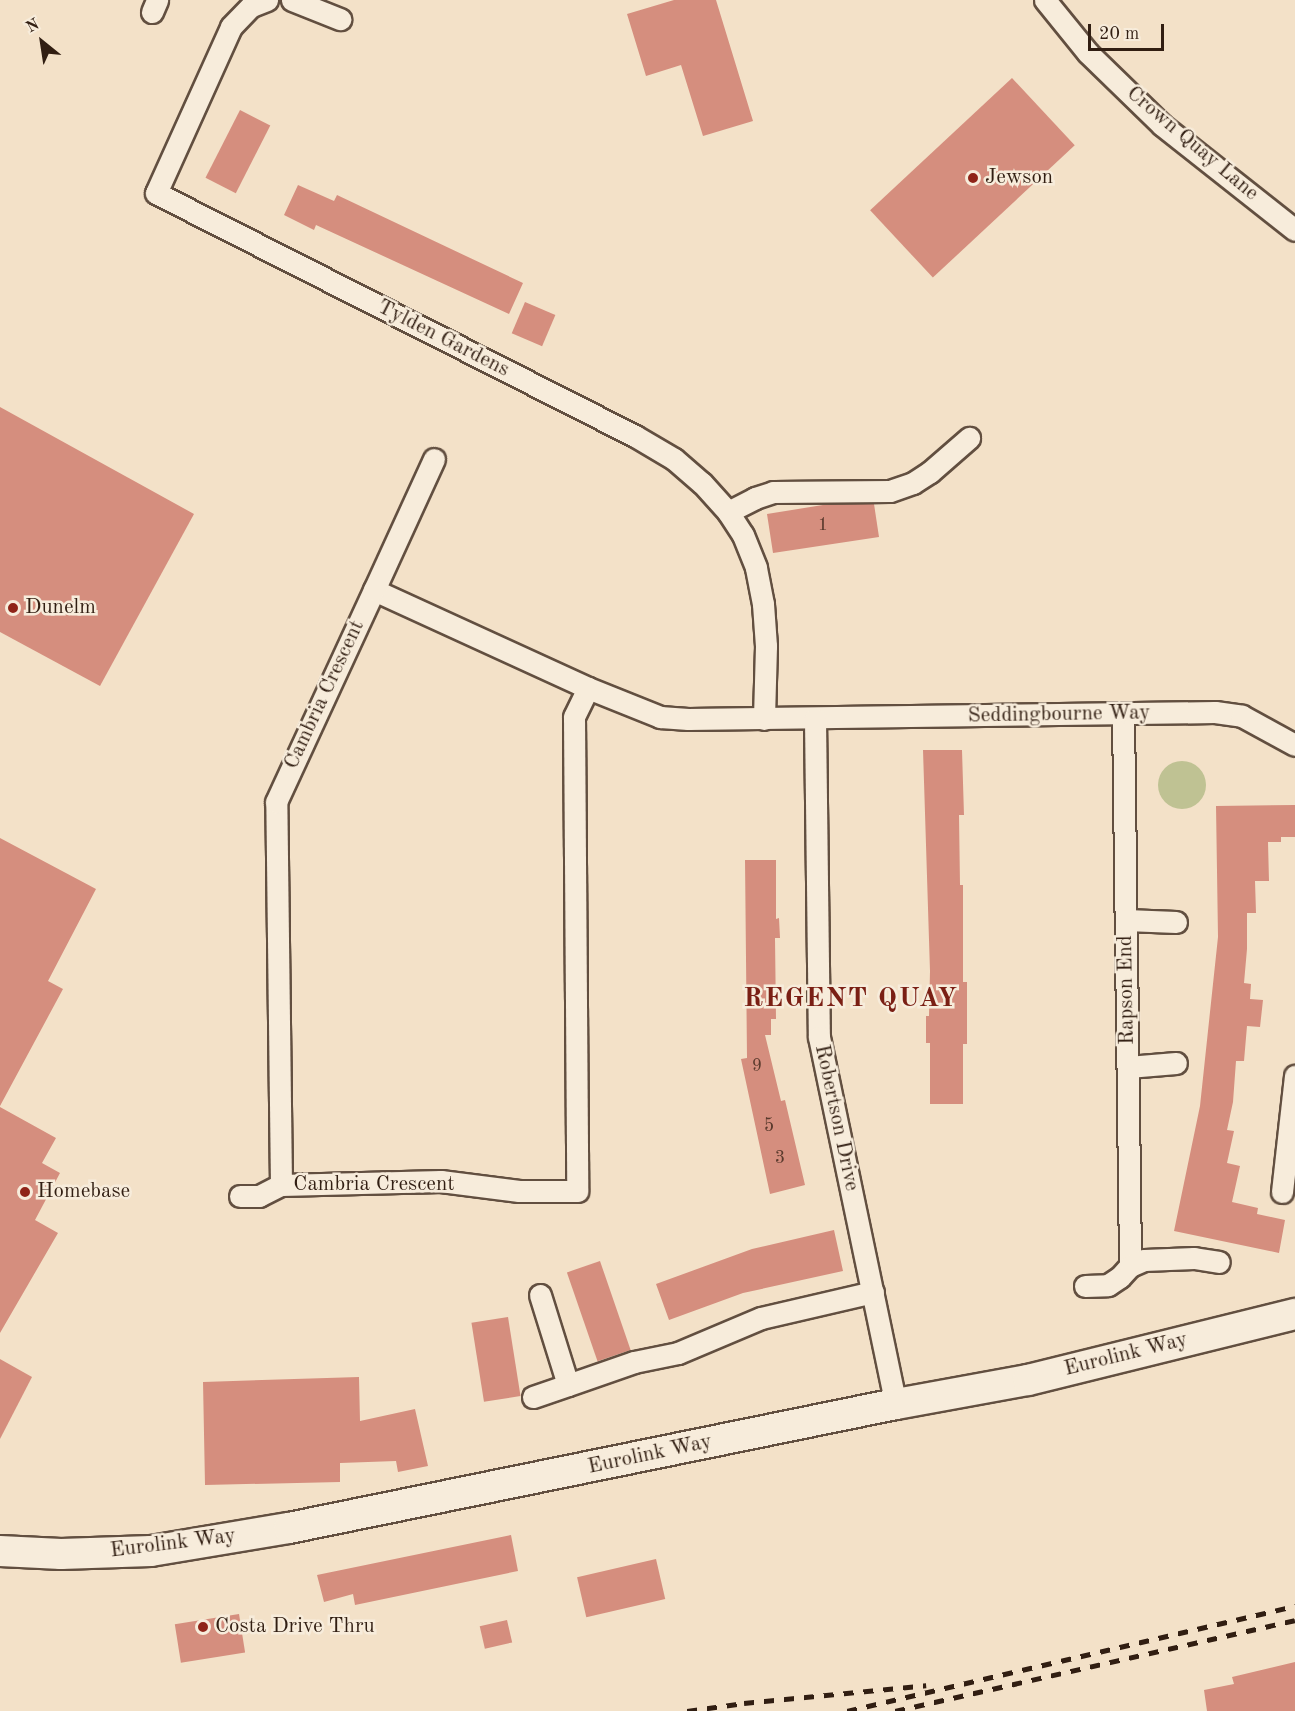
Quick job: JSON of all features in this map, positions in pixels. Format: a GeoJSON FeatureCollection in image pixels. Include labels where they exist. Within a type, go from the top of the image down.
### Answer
{"type":"FeatureCollection","features":[{"type":"Feature","properties":{"kind":"main road","name":"Eurolink Way"},"geometry":{"type":"LineString","coordinates":[[0,1551],[61,1554],[151,1551],[229,1538],[375,1511],[896,1404],[1028,1380],[1295,1314]]}},
{"type":"Feature","properties":{"kind":"street","name":"Tylden Gardens"},"geometry":{"type":"LineString","coordinates":[[267,0],[251,6],[231,27],[156,193],[635,436],[674,459],[702,483],[728,512],[743,535],[756,568],[763,604],[766,646],[764,719]]}},
{"type":"Feature","properties":{"kind":"street"},"geometry":{"type":"LineString","coordinates":[[292,0],[340,19]]}},
{"type":"Feature","properties":{"kind":"street","name":"Crown Quay Lane"},"geometry":{"type":"LineString","coordinates":[[1045,0],[1088,53],[1162,125],[1295,230]]}},
{"type":"Feature","properties":{"kind":"street"},"geometry":{"type":"LineString","coordinates":[[728,512],[755,498],[773,492],[890,491],[913,483],[930,472],[969,438]]}},
{"type":"Feature","properties":{"kind":"street","name":"Cambria Crescent"},"geometry":{"type":"LineString","coordinates":[[434,459],[276,802],[281,1185],[441,1181],[519,1191],[578,1191],[574,717],[588,688]]}},
{"type":"Feature","properties":{"kind":"street"},"geometry":{"type":"LineString","coordinates":[[374,590],[588,688],[660,717],[815,719]]}},
{"type":"Feature","properties":{"kind":"street","name":"Seddingbourne Way"},"geometry":{"type":"LineString","coordinates":[[815,719],[1215,712],[1242,716],[1295,744]]}},
{"type":"Feature","properties":{"kind":"street","name":"Rapson End"},"geometry":{"type":"LineString","coordinates":[[1123,713],[1130,1266]]}},
{"type":"Feature","properties":{"kind":"street","name":"Robertson Drive"},"geometry":{"type":"LineString","coordinates":[[815,719],[819,1037],[896,1404]]}},
{"type":"Feature","properties":{"kind":"street"},"geometry":{"type":"LineString","coordinates":[[1126,920],[1176,922]]}},
{"type":"Feature","properties":{"kind":"street"},"geometry":{"type":"LineString","coordinates":[[1128,1067],[1176,1063]]}},
{"type":"Feature","properties":{"kind":"street"},"geometry":{"type":"LineString","coordinates":[[1282,1192],[1295,1076]]}},
{"type":"Feature","properties":{"kind":"street"},"geometry":{"type":"LineString","coordinates":[[240,1196],[259,1196],[281,1185]]}},
{"type":"Feature","properties":{"kind":"street"},"geometry":{"type":"LineString","coordinates":[[1085,1286],[1108,1285],[1130,1266],[1144,1260],[1194,1258],[1219,1262]]}},
{"type":"Feature","properties":{"kind":"street"},"geometry":{"type":"LineString","coordinates":[[533,1397],[634,1362],[678,1353],[761,1318],[873,1292]]}},
{"type":"Feature","properties":{"kind":"street"},"geometry":{"type":"LineString","coordinates":[[540,1295],[568,1385]]}},
{"type":"Feature","properties":{"kind":"green space"},"geometry":{"type":"Polygon","coordinates":[[[1177,761],[1187,761],[1202,771],[1206,785],[1205,794],[1196,805],[1187,809],[1177,809],[1162,799],[1158,790],[1158,780],[1168,765],[1177,761]]]}},
{"type":"Feature","properties":{"kind":"building"},"geometry":{"type":"Polygon","coordinates":[[[674,0],[716,0],[753,121],[703,136],[681,65],[646,76],[627,14],[674,0]]]}},
{"type":"Feature","properties":{"kind":"building","name":"Jewson"},"geometry":{"type":"Polygon","coordinates":[[[1012,78],[1075,145],[933,278],[870,210],[1012,78]]]}},
{"type":"Feature","properties":{"kind":"building"},"geometry":{"type":"Polygon","coordinates":[[[240,110],[270,125],[236,193],[205,178],[240,110]]]}},
{"type":"Feature","properties":{"kind":"building"},"geometry":{"type":"Polygon","coordinates":[[[298,185],[334,201],[337,195],[523,283],[509,314],[316,225],[314,230],[284,215],[298,185]]]}},
{"type":"Feature","properties":{"kind":"building"},"geometry":{"type":"Polygon","coordinates":[[[525,302],[555,315],[542,346],[512,333],[525,302]]]}},
{"type":"Feature","properties":{"kind":"building"},"geometry":{"type":"Polygon","coordinates":[[[0,407],[194,514],[100,686],[0,632],[0,407]]]}},
{"type":"Feature","properties":{"kind":"building"},"geometry":{"type":"Polygon","coordinates":[[[829,504],[874,504],[879,537],[773,553],[767,514],[829,504]]]}},
{"type":"Feature","properties":{"kind":"building"},"geometry":{"type":"Polygon","coordinates":[[[923,750],[962,750],[964,815],[959,815],[960,885],[963,885],[963,982],[967,982],[967,1044],[963,1044],[963,1104],[930,1104],[930,1043],[926,1043],[930,971],[923,750]]]}},
{"type":"Feature","properties":{"kind":"building"},"geometry":{"type":"Polygon","coordinates":[[[1295,805],[1295,837],[1281,837],[1281,842],[1268,842],[1269,881],[1255,881],[1256,913],[1247,913],[1244,983],[1251,984],[1250,999],[1263,1000],[1260,1027],[1247,1026],[1244,1061],[1236,1061],[1233,1102],[1227,1130],[1234,1131],[1227,1163],[1240,1166],[1232,1202],[1258,1208],[1257,1214],[1285,1220],[1279,1253],[1174,1231],[1200,1106],[1218,937],[1216,806],[1295,805]]]}},
{"type":"Feature","properties":{"kind":"building"},"geometry":{"type":"Polygon","coordinates":[[[0,838],[96,889],[48,981],[63,989],[0,1106],[0,838]]]}},
{"type":"Feature","properties":{"kind":"building"},"geometry":{"type":"Polygon","coordinates":[[[745,860],[776,860],[776,919],[779,918],[780,938],[775,938],[776,1019],[771,1019],[771,1035],[765,1035],[781,1101],[785,1100],[805,1185],[770,1194],[741,1059],[747,1058],[745,860]]]}},
{"type":"Feature","properties":{"kind":"building"},"geometry":{"type":"Polygon","coordinates":[[[0,1107],[56,1138],[42,1163],[60,1173],[35,1220],[58,1233],[0,1333],[0,1107]]]}},
{"type":"Feature","properties":{"kind":"building"},"geometry":{"type":"Polygon","coordinates":[[[834,1230],[843,1271],[743,1293],[669,1320],[656,1284],[752,1249],[834,1230]]]}},
{"type":"Feature","properties":{"kind":"building"},"geometry":{"type":"Polygon","coordinates":[[[600,1261],[631,1350],[598,1361],[567,1272],[600,1261]]]}},
{"type":"Feature","properties":{"kind":"building"},"geometry":{"type":"Polygon","coordinates":[[[508,1317],[521,1396],[484,1402],[471,1323],[508,1317]]]}},
{"type":"Feature","properties":{"kind":"building"},"geometry":{"type":"Polygon","coordinates":[[[0,1359],[32,1377],[0,1439],[0,1359]]]}},
{"type":"Feature","properties":{"kind":"building"},"geometry":{"type":"Polygon","coordinates":[[[359,1377],[360,1421],[415,1409],[428,1466],[398,1472],[396,1461],[340,1463],[340,1482],[205,1485],[203,1382],[359,1377]]]}},
{"type":"Feature","properties":{"kind":"building"},"geometry":{"type":"Polygon","coordinates":[[[511,1535],[518,1571],[355,1605],[353,1594],[324,1602],[317,1575],[511,1535]]]}},
{"type":"Feature","properties":{"kind":"building"},"geometry":{"type":"Polygon","coordinates":[[[656,1559],[665,1599],[586,1617],[577,1577],[656,1559]]]}},
{"type":"Feature","properties":{"kind":"building"},"geometry":{"type":"Polygon","coordinates":[[[239,1614],[245,1653],[181,1663],[175,1624],[239,1614]]]}},
{"type":"Feature","properties":{"kind":"building"},"geometry":{"type":"Polygon","coordinates":[[[507,1620],[512,1642],[485,1649],[480,1626],[507,1620]]]}},
{"type":"Feature","properties":{"kind":"building"},"geometry":{"type":"Polygon","coordinates":[[[1295,1662],[1295,1711],[1207,1711],[1204,1690],[1234,1684],[1232,1677],[1295,1662]]]}},
{"type":"Feature","properties":{"kind":"railway"},"geometry":{"type":"LineString","coordinates":[[847,1711],[1295,1606]]}},
{"type":"Feature","properties":{"kind":"railway"},"geometry":{"type":"LineString","coordinates":[[895,1711],[1295,1620]]}},
{"type":"Feature","properties":{"kind":"railway"},"geometry":{"type":"LineString","coordinates":[[687,1711],[926,1685]]}},
{"type":"Feature","properties":{"kind":"place","name":"Jewson"},"geometry":{"type":"Point","coordinates":[973,178]}},
{"type":"Feature","properties":{"kind":"place","name":"Dunelm"},"geometry":{"type":"Point","coordinates":[13,608]}},
{"type":"Feature","properties":{"kind":"place","name":"Homebase"},"geometry":{"type":"Point","coordinates":[25,1192]}},
{"type":"Feature","properties":{"kind":"place","name":"Costa Drive Thru"},"geometry":{"type":"Point","coordinates":[203,1627]}},
{"type":"Feature","properties":{"kind":"district","name":"REGENT QUAY"},"geometry":{"type":"Point","coordinates":[851,999]}}]}
